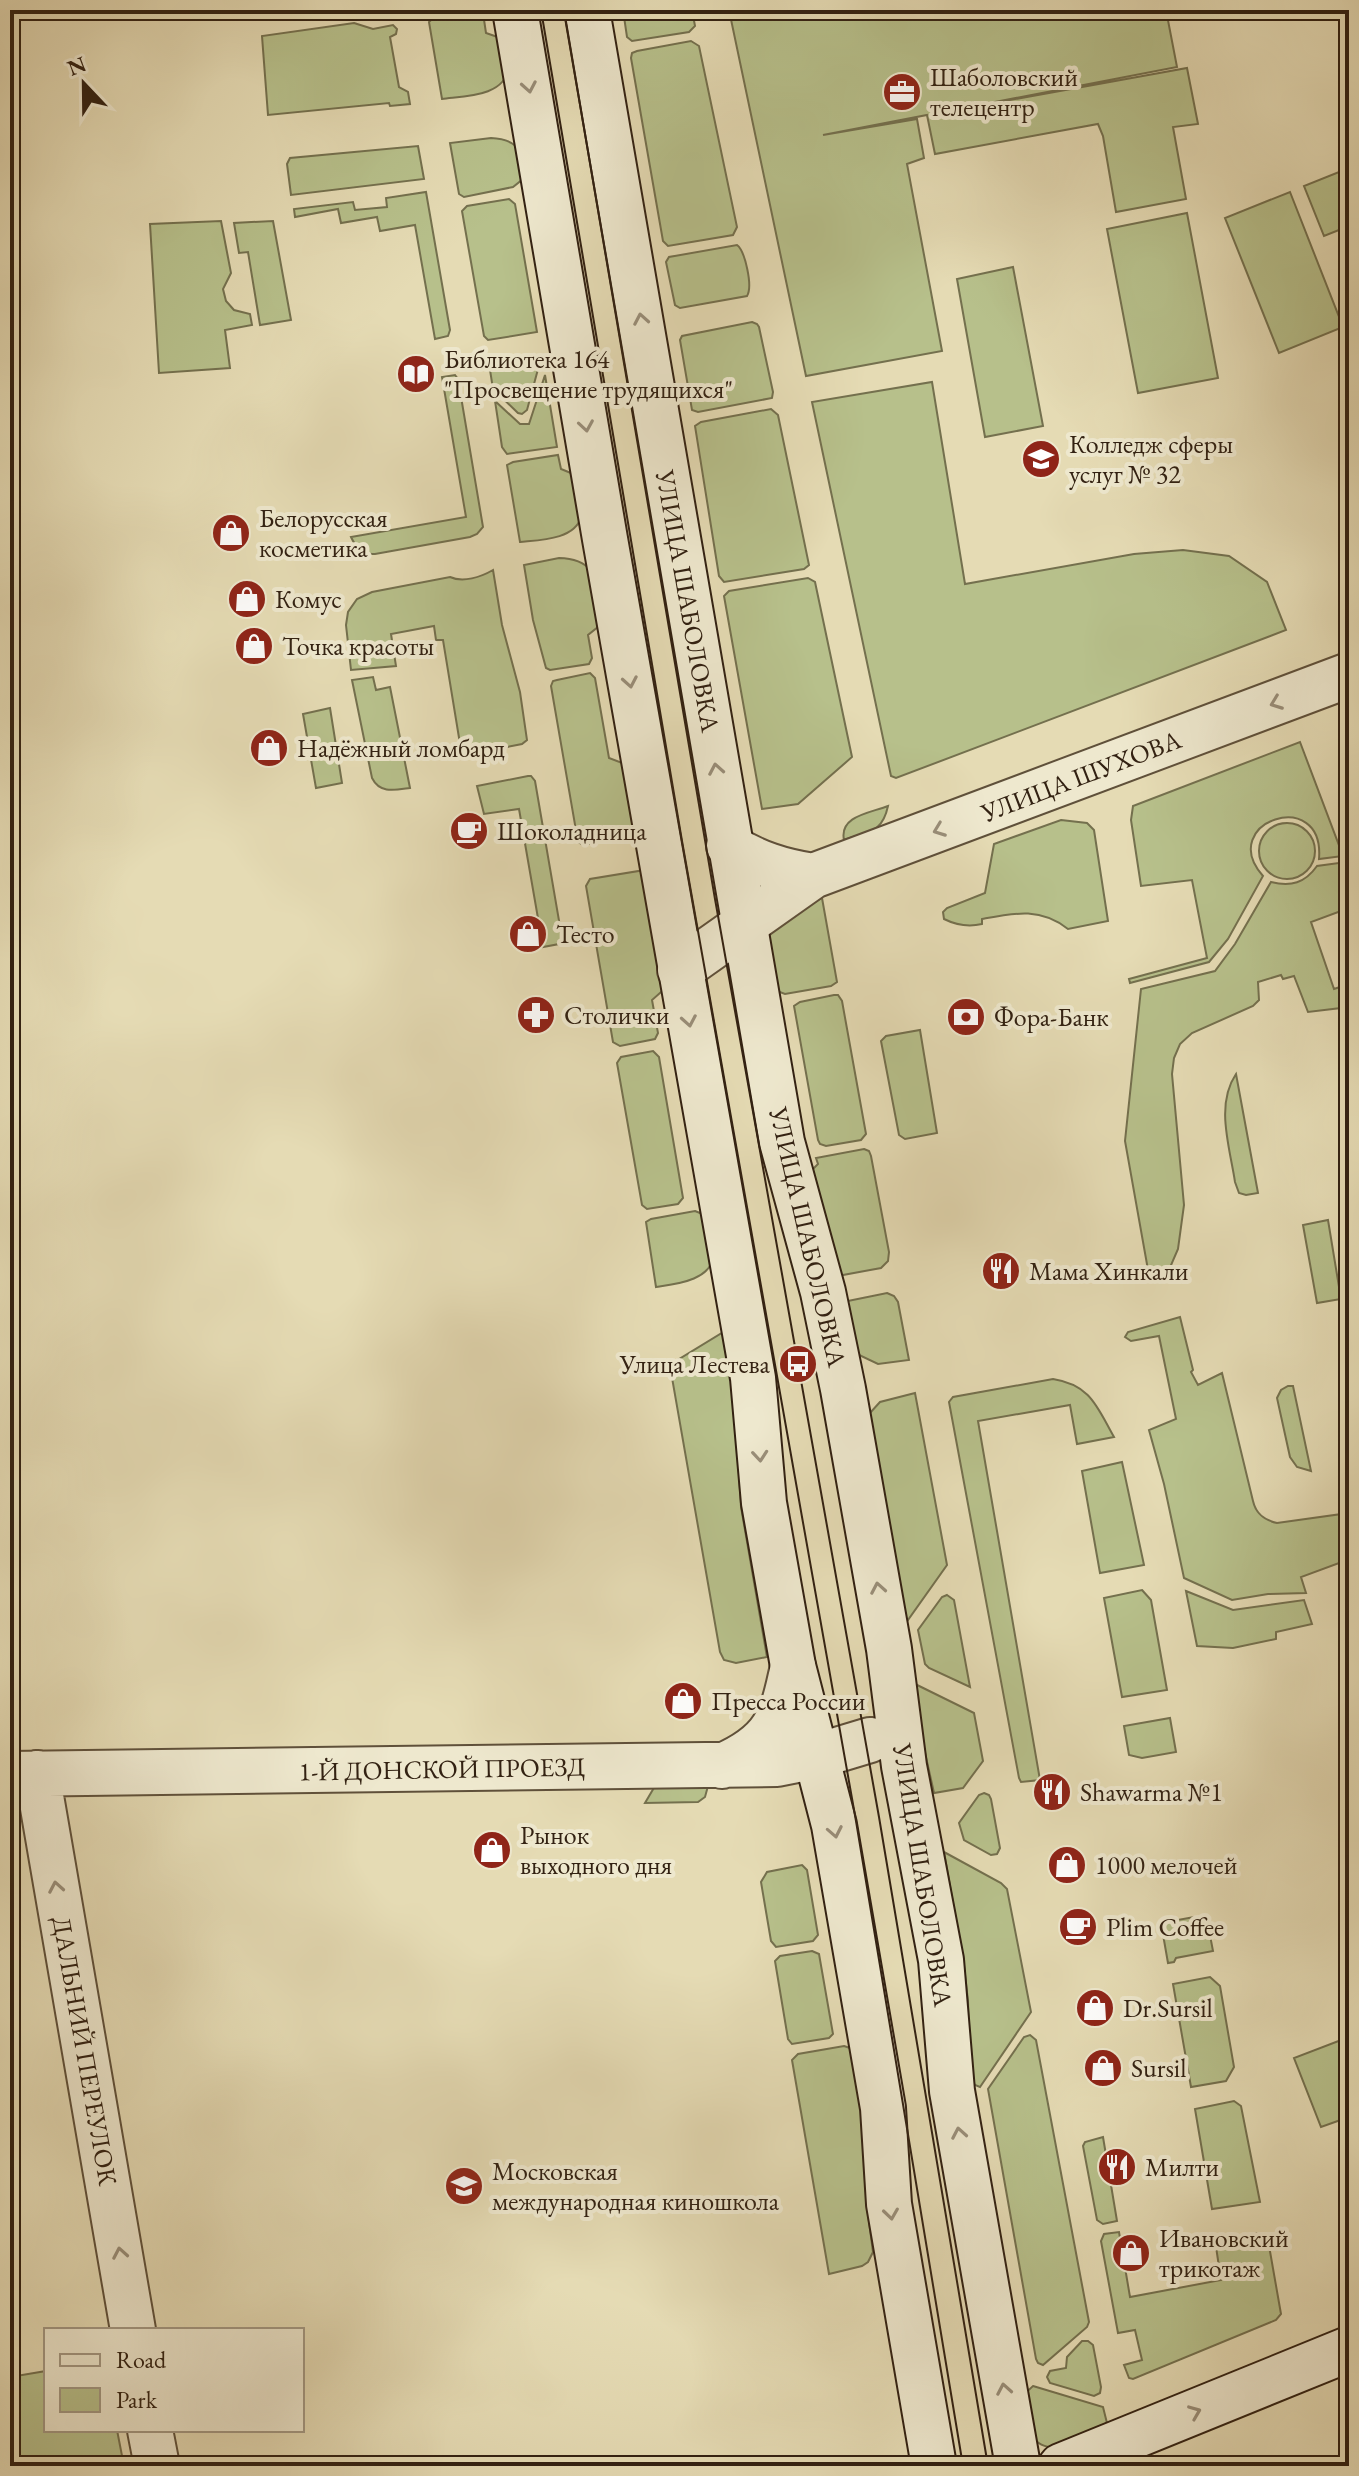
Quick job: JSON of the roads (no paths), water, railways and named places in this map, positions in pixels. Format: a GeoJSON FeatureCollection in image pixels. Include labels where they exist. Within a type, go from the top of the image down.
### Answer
{"type":"FeatureCollection","features":[{"type":"Feature","properties":{"kind":"main road"},"geometry":{"type":"LineString","coordinates":[[515,10],[753,1378],[764,1503],[793,1666],[834,1825],[884,2121],[889,2204],[931,2445],[947,2453],[959,2466]]}},
{"type":"Feature","properties":{"kind":"main road","name":"УЛИЦА ШАБОЛОВКА"},"geometry":{"type":"LineString","coordinates":[[587,10],[782,1142],[823,1292],[843,1389],[896,1700],[904,1766],[941,1960],[952,2091],[1018,2466]]}},
{"type":"Feature","properties":{"kind":"main road","name":"УЛИЦА ШУХОВА"},"geometry":{"type":"LineString","coordinates":[[680,970],[813,876],[1349,675]]}},
{"type":"Feature","properties":{"kind":"main road"},"geometry":{"type":"LineString","coordinates":[[729,846],[770,868],[813,876]]}},
{"type":"Feature","properties":{"kind":"main road"},"geometry":{"type":"LineString","coordinates":[[722,1766],[748,1755],[776,1723],[785,1705],[793,1666]]}},
{"type":"Feature","properties":{"kind":"main road"},"geometry":{"type":"LineString","coordinates":[[896,1700],[885,1723],[870,1740],[887,1749],[904,1766]]}},
{"type":"Feature","properties":{"kind":"main road","name":"1-Й ДОНСКОЙ ПРОЕЗД"},"geometry":{"type":"LineString","coordinates":[[24,1773],[777,1764],[870,1740]]}},
{"type":"Feature","properties":{"kind":"main road","name":"ДАЛЬНИЙ ПЕРЕУЛОК"},"geometry":{"type":"LineString","coordinates":[[24,1773],[133,2328]]}},
{"type":"Feature","properties":{"kind":"main road"},"geometry":{"type":"LineString","coordinates":[[1061,2466],[1349,2349]]}},
{"type":"Feature","properties":{"kind":"main road"},"geometry":{"type":"LineString","coordinates":[[150,2432],[157,2466]]}},
{"type":"Feature","properties":{"kind":"tram line"},"geometry":{"type":"LineString","coordinates":[[541,10],[682,841],[856,1821],[963,2466]]}},
{"type":"Feature","properties":{"kind":"tram line"},"geometry":{"type":"LineString","coordinates":[[564,10],[715,899],[879,1817],[988,2466]]}},
{"type":"Feature","properties":{"kind":"place","name":"Шаболовский телецентр"},"geometry":{"type":"Point","coordinates":[902,92]}},
{"type":"Feature","properties":{"kind":"place","name":"Библиотека 164 \"Просвещение трудящихся\""},"geometry":{"type":"Point","coordinates":[416,374]}},
{"type":"Feature","properties":{"kind":"place","name":"Колледж сферы услуг № 32"},"geometry":{"type":"Point","coordinates":[1041,459]}},
{"type":"Feature","properties":{"kind":"place","name":"Белорусская косметика"},"geometry":{"type":"Point","coordinates":[231,533]}},
{"type":"Feature","properties":{"kind":"place","name":"Комус"},"geometry":{"type":"Point","coordinates":[247,599]}},
{"type":"Feature","properties":{"kind":"place","name":"Точка красоты"},"geometry":{"type":"Point","coordinates":[254,646]}},
{"type":"Feature","properties":{"kind":"place","name":"Надёжный ломбард"},"geometry":{"type":"Point","coordinates":[269,748]}},
{"type":"Feature","properties":{"kind":"place","name":"Шоколадница"},"geometry":{"type":"Point","coordinates":[469,831]}},
{"type":"Feature","properties":{"kind":"place","name":"Тесто"},"geometry":{"type":"Point","coordinates":[528,934]}},
{"type":"Feature","properties":{"kind":"place","name":"Столички"},"geometry":{"type":"Point","coordinates":[536,1015]}},
{"type":"Feature","properties":{"kind":"place","name":"Фора-Банк"},"geometry":{"type":"Point","coordinates":[966,1017]}},
{"type":"Feature","properties":{"kind":"place","name":"Мама Хинкали"},"geometry":{"type":"Point","coordinates":[1001,1271]}},
{"type":"Feature","properties":{"kind":"place","name":"Улица Лестева"},"geometry":{"type":"Point","coordinates":[798,1364]}},
{"type":"Feature","properties":{"kind":"place","name":"Пресса России"},"geometry":{"type":"Point","coordinates":[683,1701]}},
{"type":"Feature","properties":{"kind":"place","name":"Shawarma №1"},"geometry":{"type":"Point","coordinates":[1052,1792]}},
{"type":"Feature","properties":{"kind":"place","name":"Рынок выходного дня"},"geometry":{"type":"Point","coordinates":[492,1850]}},
{"type":"Feature","properties":{"kind":"place","name":"1000 мелочей"},"geometry":{"type":"Point","coordinates":[1067,1865]}},
{"type":"Feature","properties":{"kind":"place","name":"Plim Coffee"},"geometry":{"type":"Point","coordinates":[1078,1927]}},
{"type":"Feature","properties":{"kind":"place","name":"Dr.Sursil"},"geometry":{"type":"Point","coordinates":[1095,2008]}},
{"type":"Feature","properties":{"kind":"place","name":"Sursil"},"geometry":{"type":"Point","coordinates":[1103,2068]}},
{"type":"Feature","properties":{"kind":"place","name":"Милти"},"geometry":{"type":"Point","coordinates":[1117,2167]}},
{"type":"Feature","properties":{"kind":"place","name":"Московская международная киношкола"},"geometry":{"type":"Point","coordinates":[464,2186]}},
{"type":"Feature","properties":{"kind":"place","name":"Ивановский трикотаж"},"geometry":{"type":"Point","coordinates":[1131,2253]}}]}
